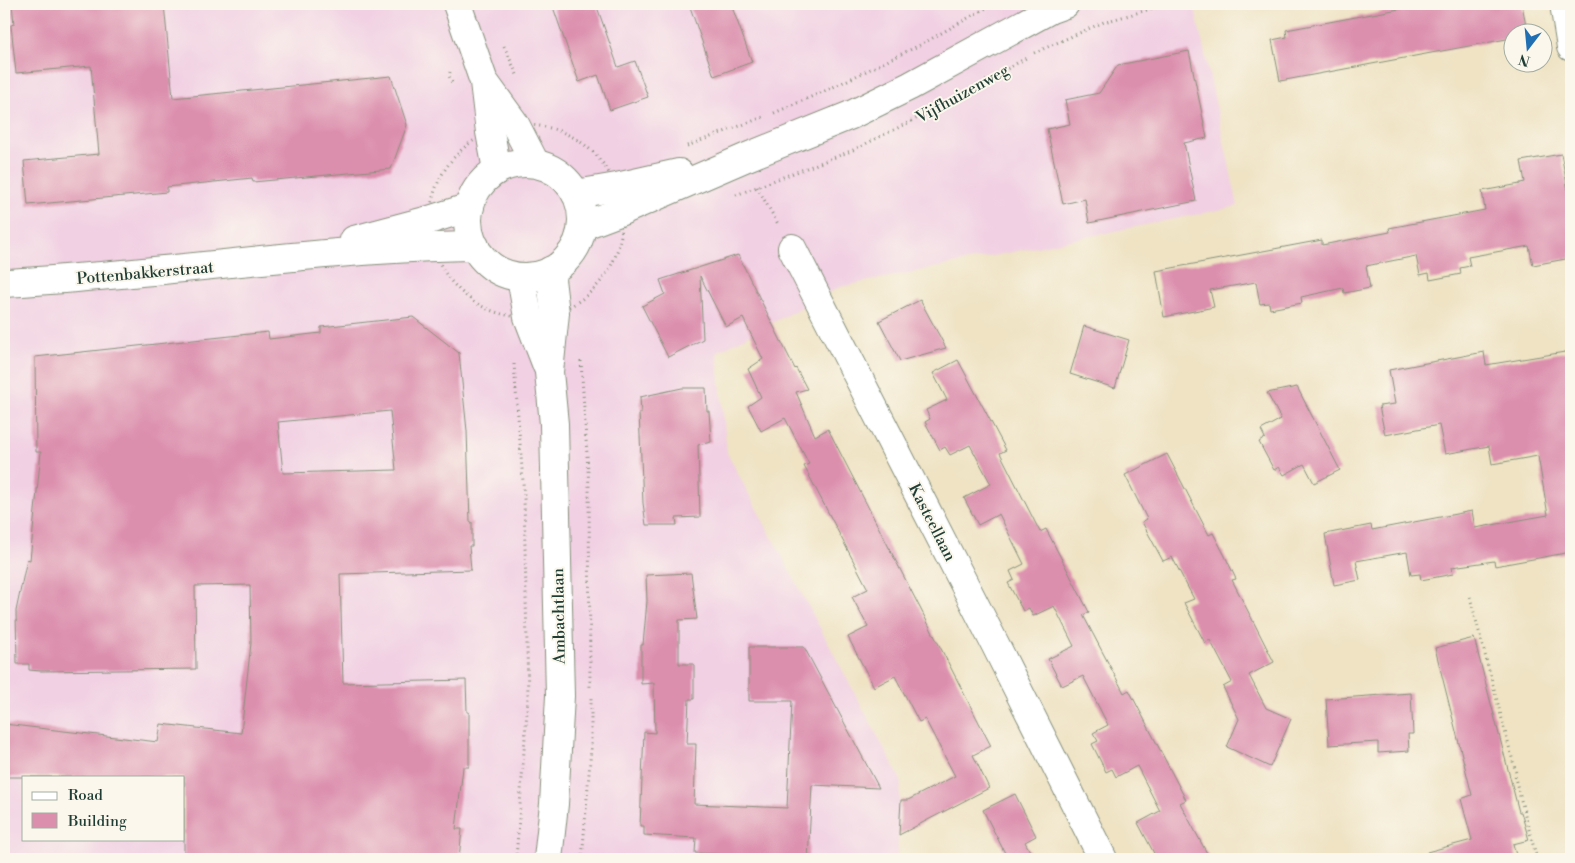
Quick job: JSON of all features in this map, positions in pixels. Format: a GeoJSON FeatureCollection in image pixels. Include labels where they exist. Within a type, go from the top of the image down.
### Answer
{"type":"FeatureCollection","features":[{"type":"Feature","properties":{"kind":"street"},"geometry":{"type":"LineString","coordinates":[[457,4],[502,128],[535,163]]}},
{"type":"Feature","properties":{"kind":"street","name":"Vijfhuizenweg"},"geometry":{"type":"LineString","coordinates":[[582,226],[622,211],[874,104],[1051,9],[1065,4]]}},
{"type":"Feature","properties":{"kind":"street"},"geometry":{"type":"LineString","coordinates":[[1564,4],[1571,47]]}},
{"type":"Feature","properties":{"kind":"street"},"geometry":{"type":"LineString","coordinates":[[496,170],[502,128]]}},
{"type":"Feature","properties":{"kind":"street","name":"Vijfhuizenweg"},"geometry":{"type":"LineString","coordinates":[[576,194],[617,187],[746,157]]}},
{"type":"Feature","properties":{"kind":"street"},"geometry":{"type":"LineString","coordinates":[[535,163],[554,170],[567,181],[576,194],[582,210],[582,226],[578,240],[566,260],[550,271],[521,277],[496,268],[487,262],[475,246],[469,229],[470,207],[479,186],[496,170],[513,164],[535,163]]}},
{"type":"Feature","properties":{"kind":"street","name":"Pottenbakkerstraat"},"geometry":{"type":"LineString","coordinates":[[287,258],[429,220],[470,207]]}},
{"type":"Feature","properties":{"kind":"street","name":"Pottenbakkerstraat"},"geometry":{"type":"LineString","coordinates":[[4,283],[94,278],[287,258],[433,247],[475,246]]}},
{"type":"Feature","properties":{"kind":"street","name":"Kasteellaan"},"geometry":{"type":"LineString","coordinates":[[792,248],[1103,859]]}},
{"type":"Feature","properties":{"kind":"street","name":"Ambachtlaan"},"geometry":{"type":"LineString","coordinates":[[548,859],[554,804],[560,696],[554,424],[549,372],[555,313],[550,271]]}},
{"type":"Feature","properties":{"kind":"street","name":"Ambachtlaan"},"geometry":{"type":"LineString","coordinates":[[521,277],[528,318],[549,372]]}},
{"type":"Feature","properties":{"kind":"path"},"geometry":{"type":"LineString","coordinates":[[679,148],[769,115],[826,90],[922,44],[993,4]]}},
{"type":"Feature","properties":{"kind":"path","name":"Vijfhuizenweg"},"geometry":{"type":"LineString","coordinates":[[792,248],[757,187],[851,151],[940,107],[1033,54],[1104,22],[1169,4]]}},
{"type":"Feature","properties":{"kind":"path"},"geometry":{"type":"LineString","coordinates":[[617,170],[608,172],[587,146],[563,131],[502,128],[475,138],[446,165],[438,180],[430,206],[429,220],[433,247],[440,266],[458,290],[469,299],[494,312],[528,318],[555,313],[577,304],[596,287],[608,272],[616,256],[621,236]]}},
{"type":"Feature","properties":{"kind":"path"},"geometry":{"type":"LineString","coordinates":[[514,356],[524,496],[528,697],[516,859]]}},
{"type":"Feature","properties":{"kind":"path"},"geometry":{"type":"LineString","coordinates":[[1470,597],[1537,859]]}},
{"type":"Feature","properties":{"kind":"shaded area"},"geometry":{"type":"Polygon","coordinates":[[[4,4],[1194,4],[1238,206],[840,287],[717,352],[727,453],[901,780],[897,859],[4,859],[4,4]]]}},
{"type":"Feature","properties":{"kind":"building"},"geometry":{"type":"Polygon","coordinates":[[[12,4],[164,4],[173,98],[391,76],[407,125],[391,169],[253,182],[252,178],[167,187],[167,192],[28,205],[24,161],[99,154],[91,66],[16,73],[11,25],[14,24],[12,4]]]}},
{"type":"Feature","properties":{"kind":"building"},"geometry":{"type":"Polygon","coordinates":[[[552,4],[596,4],[618,67],[635,61],[648,97],[610,110],[598,75],[579,82],[552,4]]]}},
{"type":"Feature","properties":{"kind":"building"},"geometry":{"type":"Polygon","coordinates":[[[689,4],[731,4],[752,62],[714,76],[689,4]]]}},
{"type":"Feature","properties":{"kind":"building"},"geometry":{"type":"Polygon","coordinates":[[[1426,4],[1522,4],[1525,22],[1502,22],[1502,40],[1280,81],[1272,40],[1287,37],[1286,30],[1426,4]]]}},
{"type":"Feature","properties":{"kind":"building"},"geometry":{"type":"Polygon","coordinates":[[[1189,51],[1207,138],[1184,143],[1196,201],[1089,223],[1085,199],[1063,204],[1047,129],[1070,124],[1065,100],[1099,93],[1118,65],[1189,51]]]}},
{"type":"Feature","properties":{"kind":"building"},"geometry":{"type":"Polygon","coordinates":[[[1561,154],[1569,195],[1571,195],[1571,258],[1533,265],[1529,246],[1468,257],[1470,266],[1460,268],[1461,274],[1430,280],[1429,273],[1420,275],[1416,256],[1366,266],[1370,288],[1344,293],[1343,288],[1301,297],[1302,303],[1270,309],[1269,303],[1260,304],[1256,282],[1210,290],[1214,307],[1164,317],[1156,271],[1322,240],[1322,245],[1390,232],[1389,228],[1485,210],[1482,191],[1525,182],[1521,161],[1561,154]]]}},
{"type":"Feature","properties":{"kind":"building"},"geometry":{"type":"Polygon","coordinates":[[[738,255],[795,369],[807,389],[796,392],[815,436],[828,429],[991,746],[973,755],[989,788],[899,835],[901,800],[908,800],[955,776],[925,719],[919,722],[895,676],[874,687],[848,637],[868,627],[852,597],[868,589],[804,466],[809,464],[785,418],[761,431],[748,406],[761,397],[748,369],[763,359],[743,318],[726,327],[700,276],[703,339],[668,357],[642,306],[665,294],[660,280],[738,255]]]}},
{"type":"Feature","properties":{"kind":"building"},"geometry":{"type":"Polygon","coordinates":[[[920,300],[946,348],[900,361],[879,321],[920,300]]]}},
{"type":"Feature","properties":{"kind":"building"},"geometry":{"type":"Polygon","coordinates":[[[413,317],[459,353],[467,431],[470,522],[472,522],[472,546],[469,546],[471,570],[340,574],[343,683],[466,680],[467,712],[469,712],[469,767],[463,767],[456,829],[462,829],[459,859],[184,859],[185,776],[4,777],[4,724],[158,742],[161,724],[241,733],[251,643],[250,585],[195,586],[196,669],[41,671],[29,670],[29,664],[17,664],[16,611],[27,559],[30,560],[41,452],[36,452],[35,357],[268,332],[269,339],[321,333],[321,327],[413,317]],[[390,411],[278,422],[283,473],[396,470],[390,411]]]}},
{"type":"Feature","properties":{"kind":"building"},"geometry":{"type":"Polygon","coordinates":[[[1084,326],[1129,340],[1115,388],[1070,374],[1084,326]]]}},
{"type":"Feature","properties":{"kind":"building"},"geometry":{"type":"Polygon","coordinates":[[[1571,351],[1571,552],[1495,566],[1494,561],[1452,567],[1453,574],[1421,580],[1420,574],[1411,575],[1407,552],[1356,561],[1360,580],[1334,585],[1325,534],[1371,525],[1372,530],[1472,511],[1475,528],[1548,515],[1538,456],[1492,464],[1489,446],[1445,454],[1439,425],[1385,435],[1379,406],[1395,404],[1389,370],[1484,352],[1486,365],[1571,351]]]}},
{"type":"Feature","properties":{"kind":"building"},"geometry":{"type":"Polygon","coordinates":[[[958,360],[1006,450],[1000,453],[1040,532],[1046,529],[1089,612],[1083,615],[1124,693],[1129,690],[1186,800],[1180,803],[1210,859],[1157,859],[1138,823],[1160,811],[1137,766],[1116,777],[1112,769],[1106,772],[1092,744],[1098,741],[1093,733],[1108,725],[1083,676],[1062,686],[1048,659],[1074,646],[1054,606],[1033,616],[1029,608],[1023,611],[1008,583],[1014,580],[1010,571],[1024,564],[999,514],[978,525],[964,498],[991,484],[970,445],[950,455],[945,447],[940,450],[925,422],[930,419],[926,410],[947,400],[933,373],[958,360]]]}},
{"type":"Feature","properties":{"kind":"building"},"geometry":{"type":"Polygon","coordinates":[[[1297,387],[1340,470],[1314,483],[1304,464],[1284,475],[1279,467],[1274,470],[1259,442],[1265,438],[1261,430],[1281,419],[1267,393],[1297,387]]]}},
{"type":"Feature","properties":{"kind":"building"},"geometry":{"type":"Polygon","coordinates":[[[682,388],[706,388],[711,442],[698,445],[700,517],[676,518],[677,525],[646,525],[643,503],[640,397],[682,388]]]}},
{"type":"Feature","properties":{"kind":"building"},"geometry":{"type":"Polygon","coordinates":[[[1167,454],[1209,535],[1213,533],[1225,556],[1236,579],[1232,580],[1274,662],[1249,675],[1266,708],[1291,719],[1270,767],[1227,747],[1239,719],[1223,687],[1232,682],[1210,640],[1205,643],[1184,603],[1194,599],[1172,557],[1163,561],[1142,522],[1147,519],[1125,475],[1167,454]]]}},
{"type":"Feature","properties":{"kind":"building"},"geometry":{"type":"Polygon","coordinates":[[[691,573],[697,619],[679,620],[679,664],[694,664],[694,699],[689,699],[687,744],[696,744],[694,804],[787,808],[792,701],[749,701],[749,647],[804,647],[879,788],[812,785],[808,859],[695,853],[696,838],[644,835],[644,826],[640,826],[644,732],[655,733],[654,683],[641,684],[641,645],[643,645],[647,601],[646,575],[691,573]]]}},
{"type":"Feature","properties":{"kind":"building"},"geometry":{"type":"Polygon","coordinates":[[[1474,638],[1519,812],[1521,812],[1529,840],[1513,844],[1517,859],[1428,859],[1427,852],[1472,840],[1461,799],[1472,795],[1435,648],[1474,638]]]}},
{"type":"Feature","properties":{"kind":"building"},"geometry":{"type":"Polygon","coordinates":[[[1411,693],[1413,734],[1408,734],[1409,751],[1378,753],[1378,742],[1329,745],[1326,699],[1411,693]]]}},
{"type":"Feature","properties":{"kind":"building"},"geometry":{"type":"Polygon","coordinates":[[[1015,794],[1036,836],[1025,842],[1034,859],[1008,859],[983,810],[1015,794]]]}}]}
